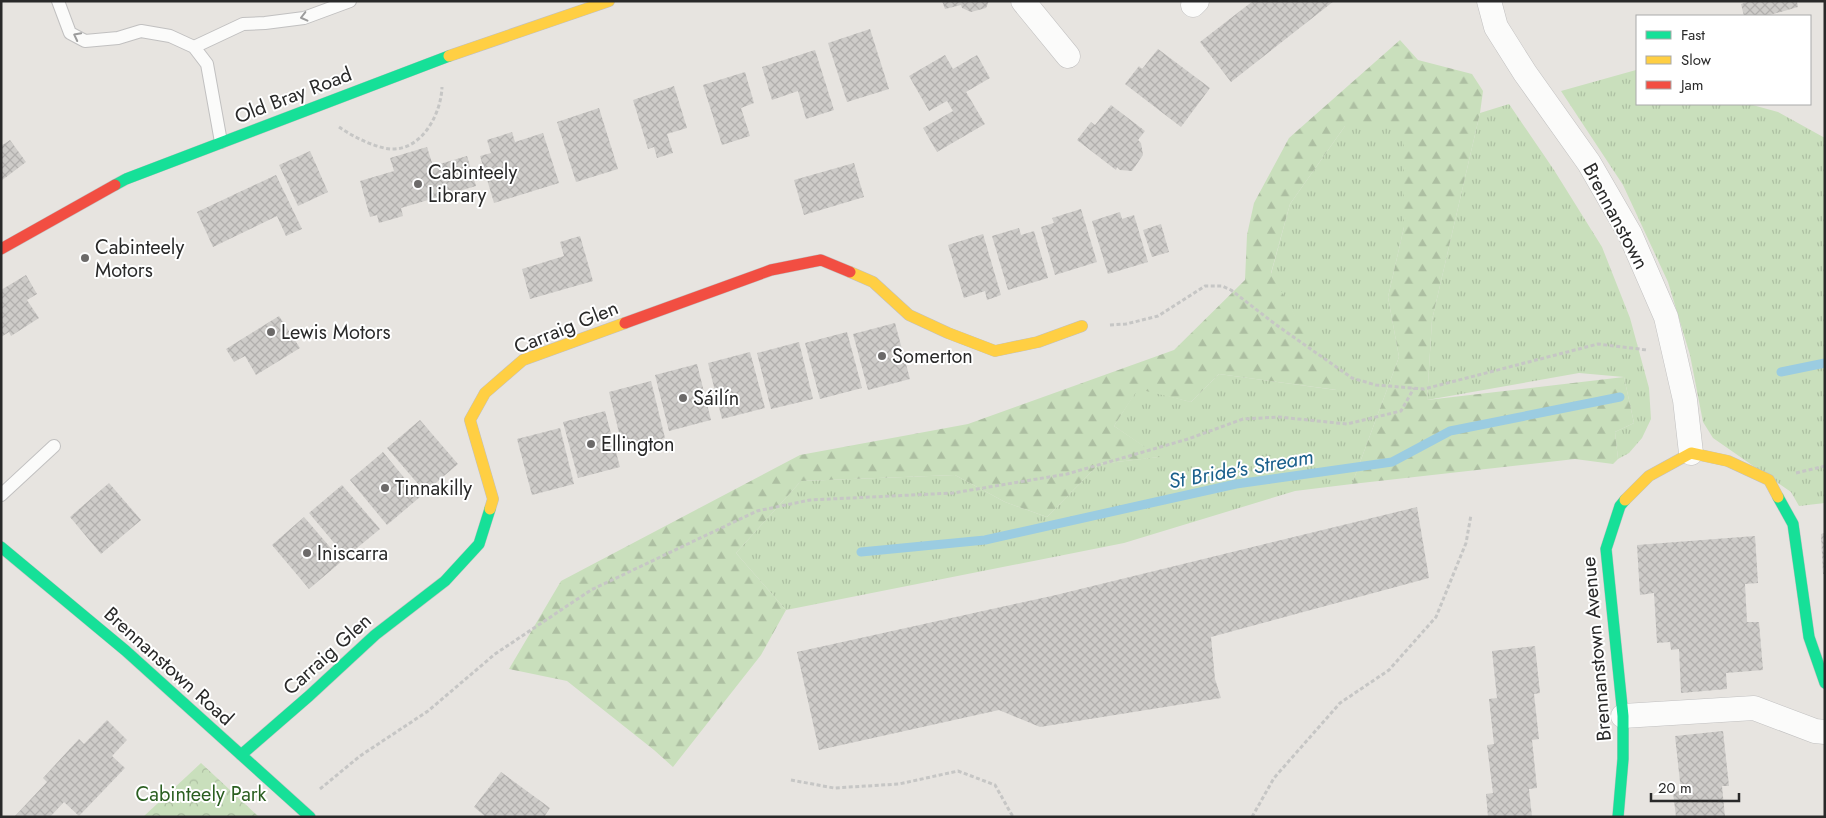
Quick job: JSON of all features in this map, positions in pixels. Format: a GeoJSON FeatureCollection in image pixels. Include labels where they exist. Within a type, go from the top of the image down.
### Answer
{"type":"FeatureCollection","features":[{"type":"Feature","properties":{"kind":"street","name":"Old Bray Road"},"geometry":{"type":"LineString","coordinates":[[1,249],[126,179],[438,60],[609,1]]}},
{"type":"Feature","properties":{"kind":"street"},"geometry":{"type":"LineString","coordinates":[[1023,1],[1068,56]]}},
{"type":"Feature","properties":{"kind":"street","name":"Brennanstown"},"geometry":{"type":"LineString","coordinates":[[1489,1],[1496,27],[1525,73],[1588,163],[1630,234],[1666,317],[1685,400],[1691,453]]}},
{"type":"Feature","properties":{"kind":"street","name":"Carraig Glen"},"geometry":{"type":"LineString","coordinates":[[241,755],[376,635],[445,581],[479,544],[493,499],[470,420],[485,393],[523,360],[771,270],[822,260],[873,282],[909,314],[948,333],[995,351],[1038,342],[1082,326]]}},
{"type":"Feature","properties":{"kind":"street"},"geometry":{"type":"LineString","coordinates":[[1691,453],[1728,461],[1769,480],[1793,524],[1809,637],[1825,683]]}},
{"type":"Feature","properties":{"kind":"street","name":"Brennanstown Avenue"},"geometry":{"type":"LineString","coordinates":[[1618,817],[1623,759],[1623,716],[1612,627],[1606,548],[1620,506],[1649,476],[1691,453]]}},
{"type":"Feature","properties":{"kind":"street","name":"Brennanstown Road"},"geometry":{"type":"LineString","coordinates":[[1,547],[126,652],[310,817]]}},
{"type":"Feature","properties":{"kind":"street"},"geometry":{"type":"LineString","coordinates":[[1623,716],[1754,708],[1815,731],[1825,732]]}},
{"type":"Feature","properties":{"kind":"lane"},"geometry":{"type":"LineString","coordinates":[[58,1],[70,34],[85,41],[118,38],[141,31],[170,36],[194,47],[207,64],[221,142]]}},
{"type":"Feature","properties":{"kind":"lane"},"geometry":{"type":"LineString","coordinates":[[194,47],[243,24],[304,18],[350,1]]}},
{"type":"Feature","properties":{"kind":"lane"},"geometry":{"type":"LineString","coordinates":[[2,492],[54,446]]}},
{"type":"Feature","properties":{"kind":"path"},"geometry":{"type":"LineString","coordinates":[[321,104],[330,121],[353,136],[385,149],[400,148],[414,144],[431,124],[442,96],[442,69],[438,60]]}},
{"type":"Feature","properties":{"kind":"path"},"geometry":{"type":"LineString","coordinates":[[1082,326],[1126,324],[1158,316],[1205,286],[1222,286],[1231,290],[1352,378],[1376,385],[1424,389],[1598,344],[1642,351],[1673,346]]}},
{"type":"Feature","properties":{"kind":"path"},"geometry":{"type":"LineString","coordinates":[[314,794],[360,756],[428,711],[495,654],[591,590],[757,511],[810,500],[953,493],[1067,474],[1188,439],[1243,419],[1279,417],[1347,424],[1401,412],[1414,388]]}},
{"type":"Feature","properties":{"kind":"path"},"geometry":{"type":"LineString","coordinates":[[1252,817],[1274,778],[1340,702],[1389,670],[1436,618],[1466,543],[1471,514]]}},
{"type":"Feature","properties":{"kind":"path"},"geometry":{"type":"LineString","coordinates":[[791,780],[834,788],[899,784],[958,771],[995,785],[1014,817]]}},
{"type":"Feature","properties":{"kind":"green space"},"geometry":{"type":"Polygon","coordinates":[[[1400,40],[1418,60],[1472,74],[1483,91],[1480,113],[1432,320],[1427,400],[1624,377],[1634,423],[1615,432],[1618,459],[1613,464],[1575,459],[1352,484],[1399,357],[1388,297],[1404,227],[1404,126],[1345,126],[1290,204],[1271,273],[1337,390],[1219,374],[1191,402],[1138,389],[1114,426],[1160,457],[1099,464],[1047,517],[1005,502],[955,475],[801,481],[736,553],[786,610],[761,655],[673,767],[567,681],[509,669],[561,581],[800,455],[968,424],[1174,350],[1245,280],[1247,235],[1254,203],[1289,138],[1400,40]]]}},
{"type":"Feature","properties":{"kind":"green space"},"geometry":{"type":"Polygon","coordinates":[[[1636,70],[1636,105],[1753,105],[1778,112],[1825,138],[1825,503],[1799,506],[1791,492],[1713,438],[1703,422],[1690,355],[1668,282],[1623,185],[1561,91],[1636,70]]]}},
{"type":"Feature","properties":{"kind":"green space"},"geometry":{"type":"Polygon","coordinates":[[[1509,104],[1554,170],[1602,247],[1630,318],[1649,388],[1651,419],[1642,438],[1629,453],[1618,459],[1615,432],[1634,423],[1624,377],[1579,373],[1427,400],[1432,320],[1480,113],[1509,104]]]}},
{"type":"Feature","properties":{"kind":"green space"},"geometry":{"type":"Polygon","coordinates":[[[1345,126],[1404,126],[1404,227],[1388,297],[1399,357],[1352,484],[1295,491],[1124,543],[786,610],[736,553],[801,481],[955,475],[1005,502],[1047,517],[1099,464],[1159,457],[1114,426],[1138,388],[1191,402],[1219,374],[1336,390],[1271,274],[1290,204],[1345,126]]]}},
{"type":"Feature","properties":{"kind":"green space","name":"Cabinteely Park"},"geometry":{"type":"Polygon","coordinates":[[[201,763],[259,817],[143,817],[201,763]]]}},
{"type":"Feature","properties":{"kind":"building"},"geometry":{"type":"Polygon","coordinates":[[[942,1],[989,1],[986,8],[971,12],[962,8],[961,5],[945,9],[942,1]]]}},
{"type":"Feature","properties":{"kind":"building"},"geometry":{"type":"Polygon","coordinates":[[[1253,1],[1334,1],[1231,82],[1200,42],[1253,1]]]}},
{"type":"Feature","properties":{"kind":"building"},"geometry":{"type":"Polygon","coordinates":[[[1751,1],[1797,1],[1798,7],[1770,15],[1744,15],[1741,4],[1751,1]]]}},
{"type":"Feature","properties":{"kind":"building"},"geometry":{"type":"Polygon","coordinates":[[[870,29],[889,89],[847,102],[828,43],[870,29]]]}},
{"type":"Feature","properties":{"kind":"building"},"geometry":{"type":"Polygon","coordinates":[[[1158,49],[1210,88],[1181,127],[1125,84],[1139,66],[1142,69],[1158,49]]]}},
{"type":"Feature","properties":{"kind":"building"},"geometry":{"type":"Polygon","coordinates":[[[815,50],[834,110],[806,119],[798,91],[772,100],[762,67],[815,50]]]}},
{"type":"Feature","properties":{"kind":"building"},"geometry":{"type":"Polygon","coordinates":[[[945,55],[953,69],[977,55],[990,78],[966,92],[985,124],[937,152],[923,128],[953,111],[947,101],[929,111],[909,76],[945,55]]]}},
{"type":"Feature","properties":{"kind":"building"},"geometry":{"type":"Polygon","coordinates":[[[745,72],[754,103],[741,108],[750,136],[722,145],[703,85],[745,72]]]}},
{"type":"Feature","properties":{"kind":"building"},"geometry":{"type":"Polygon","coordinates":[[[674,86],[687,128],[667,134],[673,153],[657,158],[654,147],[648,149],[633,100],[674,86]]]}},
{"type":"Feature","properties":{"kind":"building"},"geometry":{"type":"Polygon","coordinates":[[[1111,105],[1145,131],[1138,140],[1141,143],[1143,155],[1132,171],[1120,170],[1117,167],[1116,170],[1077,140],[1091,122],[1095,125],[1111,105]]]}},
{"type":"Feature","properties":{"kind":"building"},"geometry":{"type":"Polygon","coordinates":[[[599,108],[618,169],[576,182],[557,122],[599,108]]]}},
{"type":"Feature","properties":{"kind":"building"},"geometry":{"type":"Polygon","coordinates":[[[512,132],[515,142],[543,133],[559,183],[494,203],[480,156],[491,153],[487,140],[512,132]]]}},
{"type":"Feature","properties":{"kind":"building"},"geometry":{"type":"Polygon","coordinates":[[[10,140],[26,162],[1,181],[1,146],[10,140]]]}},
{"type":"Feature","properties":{"kind":"building","name":"Cabinteely Library"},"geometry":{"type":"Polygon","coordinates":[[[427,147],[433,166],[467,156],[476,186],[401,208],[403,216],[379,223],[377,215],[370,217],[360,181],[394,171],[390,158],[427,147]]]}},
{"type":"Feature","properties":{"kind":"building"},"geometry":{"type":"Polygon","coordinates":[[[310,151],[328,192],[298,206],[279,165],[310,151]]]}},
{"type":"Feature","properties":{"kind":"building"},"geometry":{"type":"Polygon","coordinates":[[[854,163],[864,197],[804,215],[794,180],[854,163]]]}},
{"type":"Feature","properties":{"kind":"building"},"geometry":{"type":"Polygon","coordinates":[[[276,175],[302,229],[286,236],[277,216],[213,247],[197,212],[276,175]]]}},
{"type":"Feature","properties":{"kind":"building"},"geometry":{"type":"Polygon","coordinates":[[[1081,209],[1097,262],[1055,275],[1041,227],[1054,223],[1052,218],[1081,209]]]}},
{"type":"Feature","properties":{"kind":"building"},"geometry":{"type":"Polygon","coordinates":[[[1120,212],[1122,219],[1134,215],[1148,262],[1108,274],[1092,221],[1120,212]]]}},
{"type":"Feature","properties":{"kind":"building"},"geometry":{"type":"Polygon","coordinates":[[[1161,224],[1169,252],[1152,257],[1143,230],[1161,224]]]}},
{"type":"Feature","properties":{"kind":"building"},"geometry":{"type":"Polygon","coordinates":[[[1019,228],[1021,235],[1034,231],[1048,278],[1008,290],[992,236],[1019,228]]]}},
{"type":"Feature","properties":{"kind":"building"},"geometry":{"type":"Polygon","coordinates":[[[983,234],[1001,295],[987,300],[985,291],[964,298],[948,245],[983,234]]]}},
{"type":"Feature","properties":{"kind":"building"},"geometry":{"type":"Polygon","coordinates":[[[580,236],[593,281],[530,299],[522,269],[564,256],[560,242],[580,236]]]}},
{"type":"Feature","properties":{"kind":"building"},"geometry":{"type":"Polygon","coordinates":[[[26,275],[37,294],[27,300],[39,318],[11,336],[9,332],[1,337],[1,290],[26,275]]]}},
{"type":"Feature","properties":{"kind":"building","name":"Lewis Motors"},"geometry":{"type":"Polygon","coordinates":[[[279,316],[300,348],[256,375],[245,356],[234,362],[226,349],[279,316]]]}},
{"type":"Feature","properties":{"kind":"building","name":"Somerton"},"geometry":{"type":"Polygon","coordinates":[[[895,323],[910,379],[868,390],[853,334],[895,323]]]}},
{"type":"Feature","properties":{"kind":"building"},"geometry":{"type":"Polygon","coordinates":[[[847,332],[862,388],[820,399],[805,343],[847,332]]]}},
{"type":"Feature","properties":{"kind":"building"},"geometry":{"type":"Polygon","coordinates":[[[799,342],[813,399],[771,409],[757,353],[799,342]]]}},
{"type":"Feature","properties":{"kind":"building"},"geometry":{"type":"Polygon","coordinates":[[[750,352],[765,408],[722,419],[708,363],[750,352]]]}},
{"type":"Feature","properties":{"kind":"building","name":"Sáilín"},"geometry":{"type":"Polygon","coordinates":[[[697,364],[711,420],[669,431],[655,375],[697,364]]]}},
{"type":"Feature","properties":{"kind":"building"},"geometry":{"type":"Polygon","coordinates":[[[651,381],[665,438],[623,449],[609,392],[651,381]]]}},
{"type":"Feature","properties":{"kind":"building","name":"Ellington"},"geometry":{"type":"Polygon","coordinates":[[[605,411],[620,467],[578,478],[563,422],[605,411]]]}},
{"type":"Feature","properties":{"kind":"building"},"geometry":{"type":"Polygon","coordinates":[[[420,420],[458,464],[425,492],[387,448],[420,420]]]}},
{"type":"Feature","properties":{"kind":"building"},"geometry":{"type":"Polygon","coordinates":[[[560,428],[574,484],[532,495],[517,439],[560,428]]]}},
{"type":"Feature","properties":{"kind":"building","name":"Tinnakilly"},"geometry":{"type":"Polygon","coordinates":[[[383,452],[420,497],[387,525],[350,480],[383,452]]]}},
{"type":"Feature","properties":{"kind":"building"},"geometry":{"type":"Polygon","coordinates":[[[109,483],[141,520],[101,554],[70,517],[109,483]]]}},
{"type":"Feature","properties":{"kind":"building"},"geometry":{"type":"Polygon","coordinates":[[[342,485],[380,529],[346,557],[309,513],[342,485]]]}},
{"type":"Feature","properties":{"kind":"building"},"geometry":{"type":"Polygon","coordinates":[[[1417,507],[1429,578],[1211,637],[1215,679],[1221,698],[1040,727],[999,710],[819,750],[797,652],[1056,595],[1417,507]]]}},
{"type":"Feature","properties":{"kind":"building","name":"Iniscarra"},"geometry":{"type":"Polygon","coordinates":[[[304,517],[342,561],[309,589],[272,545],[304,517]]]}},
{"type":"Feature","properties":{"kind":"building"},"geometry":{"type":"Polygon","coordinates":[[[1825,533],[1825,574],[1823,574],[1821,534],[1825,533]]]}},
{"type":"Feature","properties":{"kind":"building"},"geometry":{"type":"Polygon","coordinates":[[[1755,536],[1758,583],[1745,584],[1747,622],[1759,622],[1763,670],[1726,673],[1727,689],[1681,693],[1679,649],[1671,650],[1670,642],[1657,643],[1654,593],[1640,595],[1637,545],[1755,536]]]}},
{"type":"Feature","properties":{"kind":"building"},"geometry":{"type":"Polygon","coordinates":[[[1535,646],[1540,693],[1534,694],[1539,739],[1532,740],[1537,788],[1529,789],[1532,817],[1488,817],[1486,794],[1493,793],[1487,745],[1494,744],[1489,699],[1497,698],[1492,651],[1535,646]]]}},
{"type":"Feature","properties":{"kind":"building"},"geometry":{"type":"Polygon","coordinates":[[[107,720],[127,740],[112,756],[125,768],[79,816],[64,802],[50,817],[16,817],[47,782],[43,778],[79,739],[84,744],[107,720]]]}},
{"type":"Feature","properties":{"kind":"building"},"geometry":{"type":"Polygon","coordinates":[[[1723,731],[1729,786],[1722,786],[1725,817],[1676,817],[1673,792],[1681,791],[1675,736],[1723,731]]]}},
{"type":"Feature","properties":{"kind":"building"},"geometry":{"type":"Polygon","coordinates":[[[501,772],[550,808],[544,817],[486,817],[474,807],[501,772]]]}},
{"type":"Feature","properties":{"kind":"waterway","name":"St Bride's Stream"},"geometry":{"type":"LineString","coordinates":[[1781,372],[1825,363]]}},
{"type":"Feature","properties":{"kind":"waterway","name":"St Bride's Stream"},"geometry":{"type":"LineString","coordinates":[[861,552],[985,540],[1236,484],[1392,462],[1450,431],[1620,397]]}},
{"type":"Feature","properties":{"kind":"traffic: fast"},"geometry":{"type":"LineString","coordinates":[[115,185],[126,179],[449,56]]}},
{"type":"Feature","properties":{"kind":"traffic: fast"},"geometry":{"type":"LineString","coordinates":[[1778,497],[1793,524],[1809,637],[1825,683]]}},
{"type":"Feature","properties":{"kind":"traffic: fast"},"geometry":{"type":"LineString","coordinates":[[1618,817],[1623,759],[1623,716],[1606,549],[1620,506],[1625,500]]}},
{"type":"Feature","properties":{"kind":"traffic: fast"},"geometry":{"type":"LineString","coordinates":[[241,755],[375,635],[445,581],[479,544],[490,509]]}},
{"type":"Feature","properties":{"kind":"traffic: fast"},"geometry":{"type":"LineString","coordinates":[[1,547],[126,651],[310,817]]}},
{"type":"Feature","properties":{"kind":"traffic: slow"},"geometry":{"type":"LineString","coordinates":[[449,56],[609,1]]}},
{"type":"Feature","properties":{"kind":"traffic: slow"},"geometry":{"type":"LineString","coordinates":[[850,272],[873,282],[909,315],[948,333],[995,351],[1038,342],[1082,326]]}},
{"type":"Feature","properties":{"kind":"traffic: slow"},"geometry":{"type":"LineString","coordinates":[[490,509],[493,499],[470,420],[485,393],[523,360],[625,323]]}},
{"type":"Feature","properties":{"kind":"traffic: slow"},"geometry":{"type":"LineString","coordinates":[[1625,500],[1649,476],[1691,453],[1728,461],[1769,480],[1778,497]]}},
{"type":"Feature","properties":{"kind":"traffic: jam"},"geometry":{"type":"LineString","coordinates":[[1,249],[115,185]]}},
{"type":"Feature","properties":{"kind":"traffic: jam"},"geometry":{"type":"LineString","coordinates":[[625,323],[771,270],[821,260],[850,272]]}},
{"type":"Feature","properties":{"kind":"place","name":"Cabinteely Library"},"geometry":{"type":"Point","coordinates":[418,184]}},
{"type":"Feature","properties":{"kind":"place","name":"Cabinteely Motors"},"geometry":{"type":"Point","coordinates":[85,258]}},
{"type":"Feature","properties":{"kind":"place","name":"Lewis Motors"},"geometry":{"type":"Point","coordinates":[271,332]}},
{"type":"Feature","properties":{"kind":"place","name":"Somerton"},"geometry":{"type":"Point","coordinates":[882,356]}},
{"type":"Feature","properties":{"kind":"place","name":"Sáilín"},"geometry":{"type":"Point","coordinates":[683,398]}},
{"type":"Feature","properties":{"kind":"place","name":"Ellington"},"geometry":{"type":"Point","coordinates":[591,444]}},
{"type":"Feature","properties":{"kind":"place","name":"Tinnakilly"},"geometry":{"type":"Point","coordinates":[385,488]}},
{"type":"Feature","properties":{"kind":"place","name":"Iniscarra"},"geometry":{"type":"Point","coordinates":[307,553]}}]}
